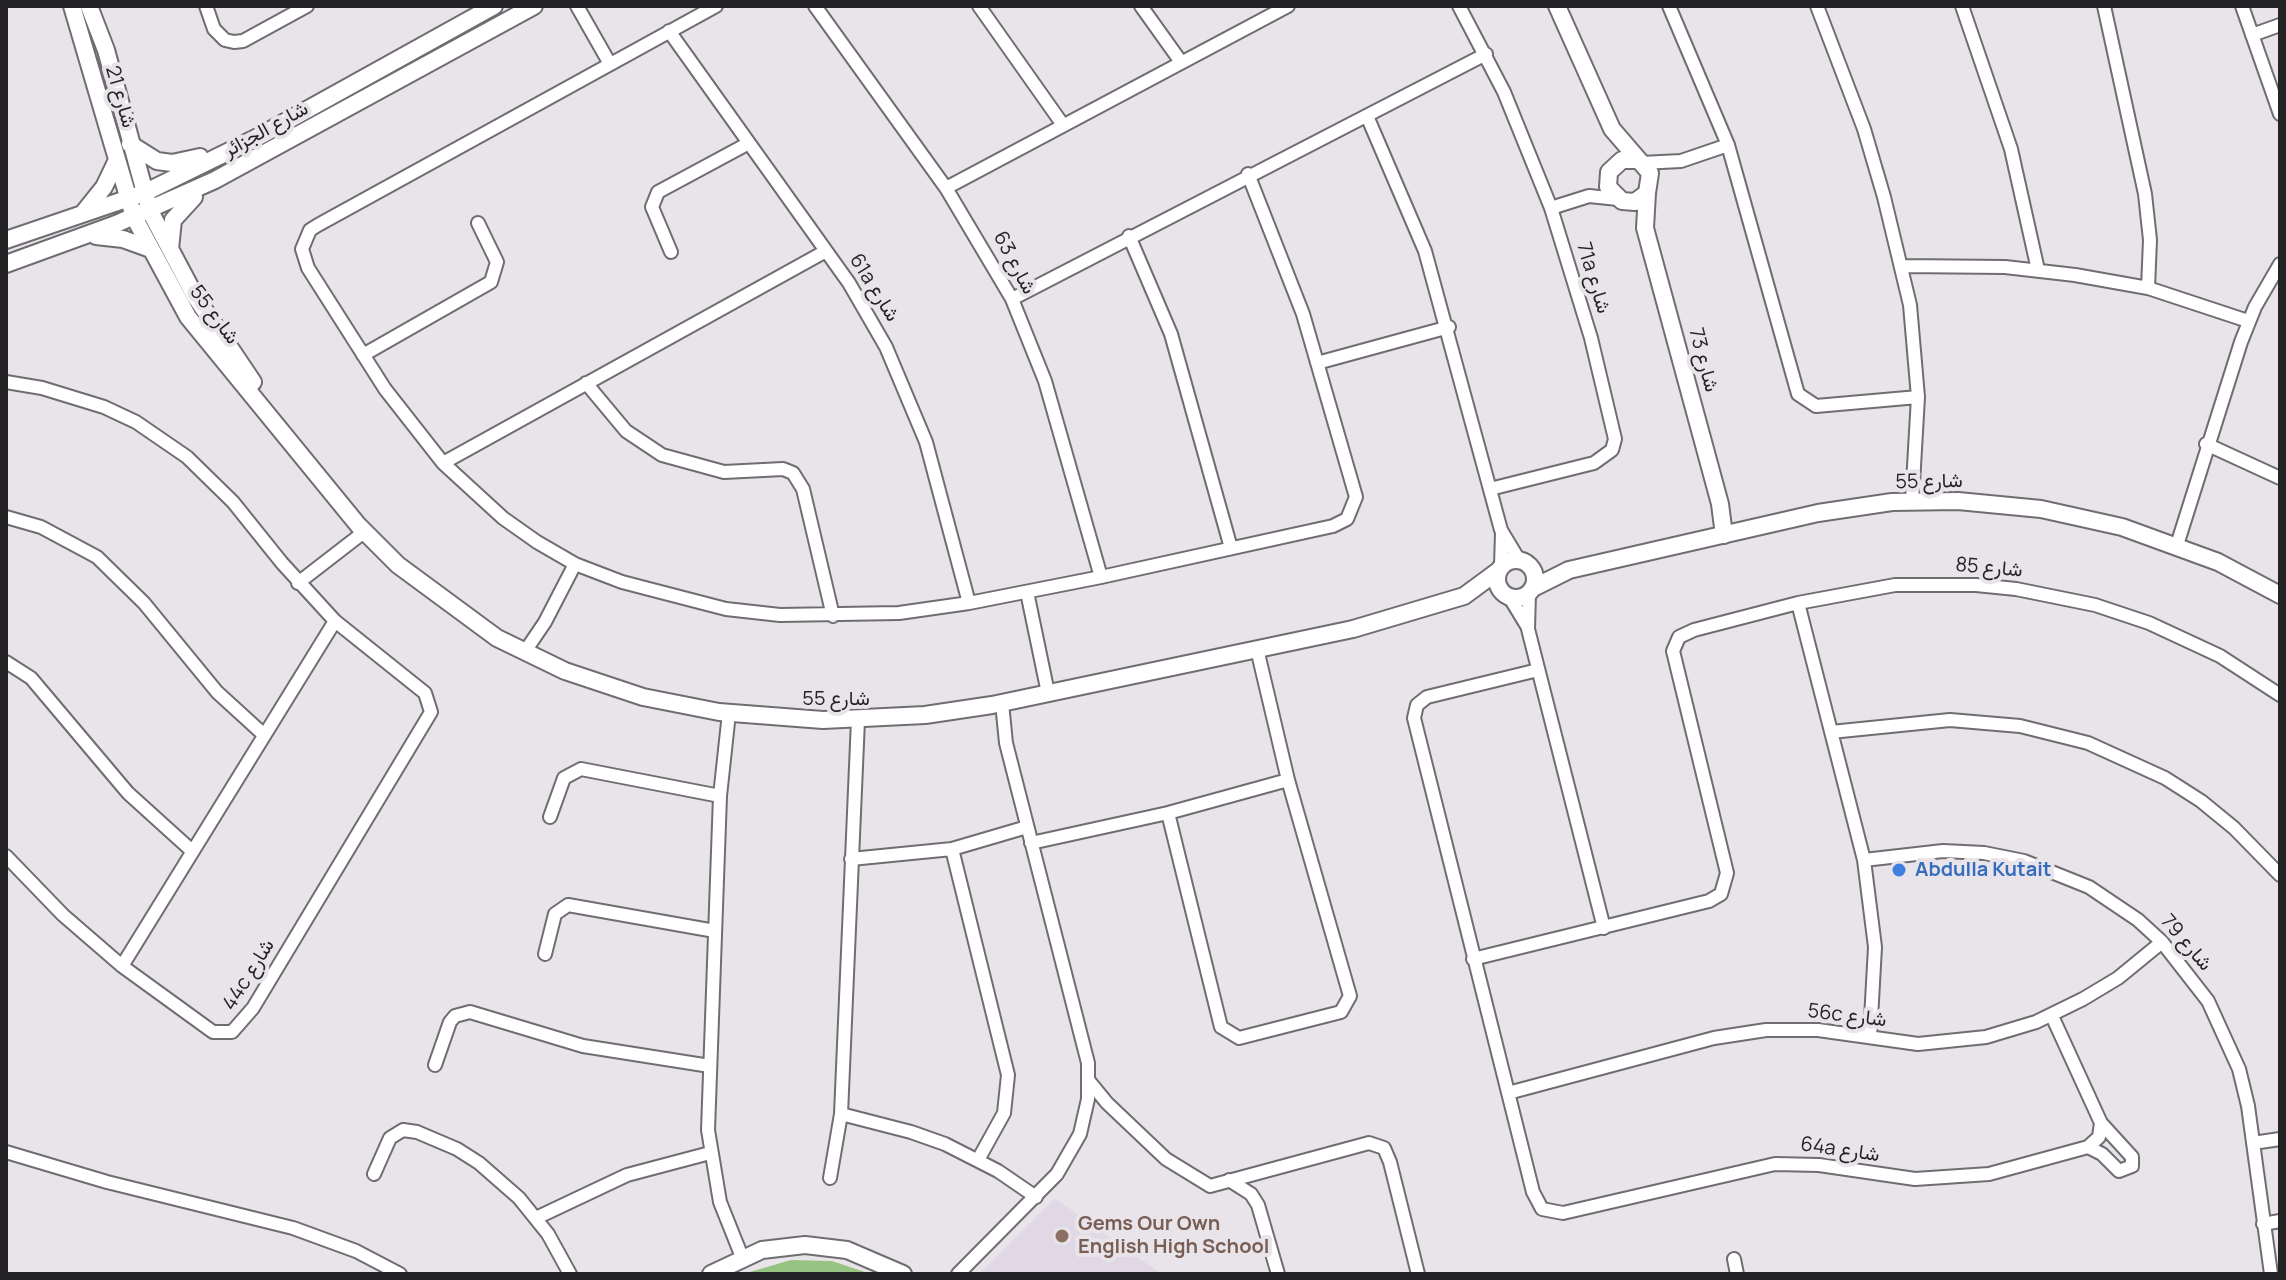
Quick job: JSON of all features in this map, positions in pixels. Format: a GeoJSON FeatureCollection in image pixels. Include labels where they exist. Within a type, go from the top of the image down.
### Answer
{"type":"FeatureCollection","features":[{"type":"Feature","properties":{"kind":"street","name":"شارع 21"},"geometry":{"type":"LineString","coordinates":[[72,6],[117,160],[136,196]]}},
{"type":"Feature","properties":{"kind":"street","name":"شارع 21"},"geometry":{"type":"LineString","coordinates":[[89,6],[106,50],[130,143],[136,196]]}},
{"type":"Feature","properties":{"kind":"street"},"geometry":{"type":"LineString","coordinates":[[206,6],[211,22],[225,40],[243,41],[307,6]]}},
{"type":"Feature","properties":{"kind":"street","name":"شارع الجزائر"},"geometry":{"type":"LineString","coordinates":[[6,240],[136,196],[214,158],[494,6]]}},
{"type":"Feature","properties":{"kind":"street","name":"شارع الجزائر"},"geometry":{"type":"LineString","coordinates":[[6,264],[142,214],[215,180],[534,6]]}},
{"type":"Feature","properties":{"kind":"street"},"geometry":{"type":"LineString","coordinates":[[577,6],[610,64]]}},
{"type":"Feature","properties":{"kind":"street"},"geometry":{"type":"LineString","coordinates":[[716,6],[310,230],[302,249],[308,268],[363,355],[402,412],[443,463],[503,518],[575,564],[622,582],[713,606],[780,615],[833,616],[969,603],[1341,524],[1355,505],[1354,489],[1287,267],[1248,174]]}},
{"type":"Feature","properties":{"kind":"street","name":"شارع 63"},"geometry":{"type":"LineString","coordinates":[[815,6],[946,188],[1012,299],[1055,411],[1101,577]]}},
{"type":"Feature","properties":{"kind":"street"},"geometry":{"type":"LineString","coordinates":[[979,6],[1063,125]]}},
{"type":"Feature","properties":{"kind":"street"},"geometry":{"type":"LineString","coordinates":[[1141,6],[1181,62]]}},
{"type":"Feature","properties":{"kind":"street"},"geometry":{"type":"LineString","coordinates":[[946,188],[1288,6]]}},
{"type":"Feature","properties":{"kind":"street","name":"71a شارع"},"geometry":{"type":"LineString","coordinates":[[1459,6],[1486,54],[1551,208],[1591,338],[1615,439],[1612,450],[1594,463],[1490,489]]}},
{"type":"Feature","properties":{"kind":"street"},"geometry":{"type":"LineString","coordinates":[[1557,6],[1612,129],[1650,173],[1649,190]]}},
{"type":"Feature","properties":{"kind":"street"},"geometry":{"type":"LineString","coordinates":[[1669,6],[1728,145],[1798,394],[1809,404],[1824,405],[1918,397]]}},
{"type":"Feature","properties":{"kind":"street"},"geometry":{"type":"LineString","coordinates":[[1817,6],[1864,129],[1902,266],[1916,353],[1916,501]]}},
{"type":"Feature","properties":{"kind":"street"},"geometry":{"type":"LineString","coordinates":[[1962,6],[2011,149],[2038,270]]}},
{"type":"Feature","properties":{"kind":"street"},"geometry":{"type":"LineString","coordinates":[[2104,6],[2145,194],[2150,240],[2148,288]]}},
{"type":"Feature","properties":{"kind":"street"},"geometry":{"type":"LineString","coordinates":[[2242,6],[2280,114]]}},
{"type":"Feature","properties":{"kind":"street"},"geometry":{"type":"LineString","coordinates":[[2252,35],[2280,25]]}},
{"type":"Feature","properties":{"kind":"street","name":"61a شارع"},"geometry":{"type":"LineString","coordinates":[[669,31],[826,251],[886,347],[917,416],[969,603]]}},
{"type":"Feature","properties":{"kind":"street"},"geometry":{"type":"LineString","coordinates":[[1012,299],[1248,174],[1486,54]]}},
{"type":"Feature","properties":{"kind":"street"},"geometry":{"type":"LineString","coordinates":[[1367,116],[1416,225],[1449,327],[1501,530],[1498,588],[1509,597],[1528,629],[1604,928],[1473,959]]}},
{"type":"Feature","properties":{"kind":"street"},"geometry":{"type":"LineString","coordinates":[[1612,129],[1608,187],[1622,201]]}},
{"type":"Feature","properties":{"kind":"street"},"geometry":{"type":"LineString","coordinates":[[130,143],[157,161],[214,158]]}},
{"type":"Feature","properties":{"kind":"street"},"geometry":{"type":"LineString","coordinates":[[671,252],[652,207],[658,192],[749,143]]}},
{"type":"Feature","properties":{"kind":"street"},"geometry":{"type":"LineString","coordinates":[[1551,208],[1579,198],[1622,160],[1681,161],[1728,145]]}},
{"type":"Feature","properties":{"kind":"street"},"geometry":{"type":"LineString","coordinates":[[81,215],[104,187],[117,160]]}},
{"type":"Feature","properties":{"kind":"street"},"geometry":{"type":"LineString","coordinates":[[1579,198],[1622,201],[1649,190],[1681,161]]}},
{"type":"Feature","properties":{"kind":"street"},"geometry":{"type":"LineString","coordinates":[[170,255],[169,236],[176,214],[215,180]]}},
{"type":"Feature","properties":{"kind":"street","name":"شارع 73"},"geometry":{"type":"LineString","coordinates":[[1649,190],[1645,228],[1728,534]]}},
{"type":"Feature","properties":{"kind":"street","name":"شارع 55"},"geometry":{"type":"LineString","coordinates":[[136,196],[148,248],[197,330],[361,528],[445,603],[528,655],[637,695],[724,713],[858,720],[997,704],[1353,629],[1464,596],[1509,597]]}},
{"type":"Feature","properties":{"kind":"street","name":"شارع 73"},"geometry":{"type":"LineString","coordinates":[[1622,201],[1645,228]]}},
{"type":"Feature","properties":{"kind":"street","name":"شارع 55"},"geometry":{"type":"LineString","coordinates":[[142,214],[291,440]]}},
{"type":"Feature","properties":{"kind":"street"},"geometry":{"type":"LineString","coordinates":[[363,355],[491,282],[497,262],[478,223]]}},
{"type":"Feature","properties":{"kind":"street"},"geometry":{"type":"LineString","coordinates":[[86,236],[112,237],[148,248]]}},
{"type":"Feature","properties":{"kind":"street"},"geometry":{"type":"LineString","coordinates":[[1129,236],[1171,334],[1231,548]]}},
{"type":"Feature","properties":{"kind":"street"},"geometry":{"type":"LineString","coordinates":[[443,463],[826,251]]}},
{"type":"Feature","properties":{"kind":"street"},"geometry":{"type":"LineString","coordinates":[[2173,543],[2248,321],[2280,264]]}},
{"type":"Feature","properties":{"kind":"street"},"geometry":{"type":"LineString","coordinates":[[1902,266],[1971,265],[2038,270],[2148,288],[2248,321]]}},
{"type":"Feature","properties":{"kind":"street"},"geometry":{"type":"LineString","coordinates":[[1317,363],[1449,327]]}},
{"type":"Feature","properties":{"kind":"street"},"geometry":{"type":"LineString","coordinates":[[6,382],[74,396],[104,407],[161,437],[211,478],[298,583],[335,621],[122,966]]}},
{"type":"Feature","properties":{"kind":"street"},"geometry":{"type":"LineString","coordinates":[[586,383],[626,431],[662,455],[703,469],[724,472],[783,469],[793,473],[803,489],[833,616]]}},
{"type":"Feature","properties":{"kind":"street"},"geometry":{"type":"LineString","coordinates":[[2206,444],[2280,478]]}},
{"type":"Feature","properties":{"kind":"street","name":"شارع 55"},"geometry":{"type":"LineString","coordinates":[[1531,590],[1569,570],[1842,508],[1916,501],[2041,509],[2122,527],[2173,543],[2280,595]]}},
{"type":"Feature","properties":{"kind":"street"},"geometry":{"type":"LineString","coordinates":[[6,517],[41,527],[73,542],[114,571],[210,685],[263,734]]}},
{"type":"Feature","properties":{"kind":"street"},"geometry":{"type":"LineString","coordinates":[[298,583],[361,528]]}},
{"type":"Feature","properties":{"kind":"street"},"geometry":{"type":"LineString","coordinates":[[1501,530],[1534,575],[1528,629]]}},
{"type":"Feature","properties":{"kind":"street"},"geometry":{"type":"LineString","coordinates":[[1500,568],[1523,562]]}},
{"type":"Feature","properties":{"kind":"street","name":"شارع 55"},"geometry":{"type":"LineString","coordinates":[[1523,562],[1569,570]]}},
{"type":"Feature","properties":{"kind":"street"},"geometry":{"type":"LineString","coordinates":[[528,655],[575,564]]}},
{"type":"Feature","properties":{"kind":"street","name":"شارع 55"},"geometry":{"type":"LineString","coordinates":[[1464,596],[1500,568]]}},
{"type":"Feature","properties":{"kind":"street","name":"شارع 85"},"geometry":{"type":"LineString","coordinates":[[1604,928],[1709,901],[1725,888],[1727,873],[1675,660],[1674,645],[1679,637],[1694,630],[1798,603],[1895,585],[1989,586],[2056,595],[2121,613],[2178,635],[2220,656],[2280,695]]}},
{"type":"Feature","properties":{"kind":"street"},"geometry":{"type":"LineString","coordinates":[[1509,597],[1531,590]]}},
{"type":"Feature","properties":{"kind":"street"},"geometry":{"type":"LineString","coordinates":[[1027,592],[1048,693]]}},
{"type":"Feature","properties":{"kind":"street"},"geometry":{"type":"LineString","coordinates":[[1798,603],[1864,860],[1875,947],[1870,1037]]}},
{"type":"Feature","properties":{"kind":"street","name":"44c شارع"},"geometry":{"type":"LineString","coordinates":[[8,862],[122,966],[213,1032],[232,1032],[240,1027],[428,722],[430,702],[417,687],[335,621]]}},
{"type":"Feature","properties":{"kind":"street"},"geometry":{"type":"LineString","coordinates":[[1168,813],[1221,1027],[1228,1035],[1239,1038],[1341,1012],[1350,996],[1288,780],[1257,649]]}},
{"type":"Feature","properties":{"kind":"street"},"geometry":{"type":"LineString","coordinates":[[6,662],[31,678],[128,793],[191,850]]}},
{"type":"Feature","properties":{"kind":"street"},"geometry":{"type":"LineString","coordinates":[[1508,1093],[1415,725],[1417,705],[1435,695],[1538,670]]}},
{"type":"Feature","properties":{"kind":"street"},"geometry":{"type":"LineString","coordinates":[[958,1274],[1063,1166],[1080,1134],[1089,1081],[997,704]]}},
{"type":"Feature","properties":{"kind":"street"},"geometry":{"type":"LineString","coordinates":[[724,713],[710,1066],[710,1153],[720,1202],[742,1257]]}},
{"type":"Feature","properties":{"kind":"street"},"geometry":{"type":"LineString","coordinates":[[830,1178],[841,1114],[858,720]]}},
{"type":"Feature","properties":{"kind":"street"},"geometry":{"type":"LineString","coordinates":[[1831,732],[1911,721],[1962,720],[2020,726],[2088,743],[2153,772],[2201,801],[2234,828],[2280,875]]}},
{"type":"Feature","properties":{"kind":"street"},"geometry":{"type":"LineString","coordinates":[[550,817],[564,778],[581,769],[720,796]]}},
{"type":"Feature","properties":{"kind":"street"},"geometry":{"type":"LineString","coordinates":[[1031,843],[1168,813],[1288,780]]}},
{"type":"Feature","properties":{"kind":"street"},"geometry":{"type":"LineString","coordinates":[[851,859],[952,849],[1027,827]]}},
{"type":"Feature","properties":{"kind":"street"},"geometry":{"type":"LineString","coordinates":[[952,849],[1008,1075],[1004,1113],[978,1160]]}},
{"type":"Feature","properties":{"kind":"street","name":"شارع 79"},"geometry":{"type":"LineString","coordinates":[[1864,860],[1943,851],[1984,853],[2024,861],[2089,887],[2138,920],[2162,942],[2187,970],[2225,1035],[2245,1094],[2271,1274]]}},
{"type":"Feature","properties":{"kind":"street"},"geometry":{"type":"LineString","coordinates":[[545,954],[555,914],[568,905],[715,931]]}},
{"type":"Feature","properties":{"kind":"street","name":"56c شارع"},"geometry":{"type":"LineString","coordinates":[[1508,1093],[1740,1033],[1792,1029],[1910,1043],[1951,1042],[2003,1033],[2052,1016],[2109,983],[2162,942]]}},
{"type":"Feature","properties":{"kind":"street"},"geometry":{"type":"LineString","coordinates":[[435,1065],[450,1022],[455,1016],[470,1012],[583,1046],[710,1066]]}},
{"type":"Feature","properties":{"kind":"street"},"geometry":{"type":"LineString","coordinates":[[2052,1016],[2101,1123],[2132,1157],[2132,1166],[2119,1171],[2102,1154],[2088,1147],[2099,1137],[2101,1123]]}},
{"type":"Feature","properties":{"kind":"street"},"geometry":{"type":"LineString","coordinates":[[1089,1081],[1116,1113],[1177,1168],[1210,1186],[1369,1143],[1377,1144],[1388,1154],[1418,1274]]}},
{"type":"Feature","properties":{"kind":"street","name":"64a شارع"},"geometry":{"type":"LineString","coordinates":[[1508,1093],[1535,1199],[1542,1209],[1563,1213],[1775,1164],[1819,1165],[1890,1177],[1939,1178],[2013,1169],[2088,1147]]}},
{"type":"Feature","properties":{"kind":"street"},"geometry":{"type":"LineString","coordinates":[[841,1114],[911,1132],[978,1160],[1036,1197]]}},
{"type":"Feature","properties":{"kind":"street"},"geometry":{"type":"LineString","coordinates":[[374,1174],[390,1138],[396,1132],[410,1130],[479,1163],[500,1179],[536,1218],[570,1274]]}},
{"type":"Feature","properties":{"kind":"street"},"geometry":{"type":"LineString","coordinates":[[2253,1143],[2280,1139]]}},
{"type":"Feature","properties":{"kind":"street"},"geometry":{"type":"LineString","coordinates":[[6,1152],[107,1182],[293,1228],[356,1251],[400,1274]]}},
{"type":"Feature","properties":{"kind":"street"},"geometry":{"type":"LineString","coordinates":[[536,1218],[627,1175],[710,1153]]}},
{"type":"Feature","properties":{"kind":"street"},"geometry":{"type":"LineString","coordinates":[[1229,1180],[1251,1194],[1258,1205],[1278,1274]]}},
{"type":"Feature","properties":{"kind":"street"},"geometry":{"type":"LineString","coordinates":[[2263,1224],[2280,1221]]}},
{"type":"Feature","properties":{"kind":"street"},"geometry":{"type":"LineString","coordinates":[[711,1274],[742,1257],[783,1246],[826,1246],[866,1256],[903,1274]]}},
{"type":"Feature","properties":{"kind":"street"},"geometry":{"type":"LineString","coordinates":[[1734,1259],[1737,1274]]}},
{"type":"Feature","properties":{"kind":"shaded area","name":"Gems Our Own English High School"},"geometry":{"type":"Polygon","coordinates":[[[1055,1198],[1161,1274],[979,1274],[1055,1198]]]}},
{"type":"Feature","properties":{"kind":"green space"},"geometry":{"type":"Polygon","coordinates":[[[791,1260],[832,1261],[871,1274],[743,1274],[791,1260]]]}},
{"type":"Feature","properties":{"kind":"place","name":"Abdulla Kutait"},"geometry":{"type":"Point","coordinates":[1899,870]}},
{"type":"Feature","properties":{"kind":"place","name":"Gems Our Own English High School"},"geometry":{"type":"Point","coordinates":[1062,1236]}}]}
